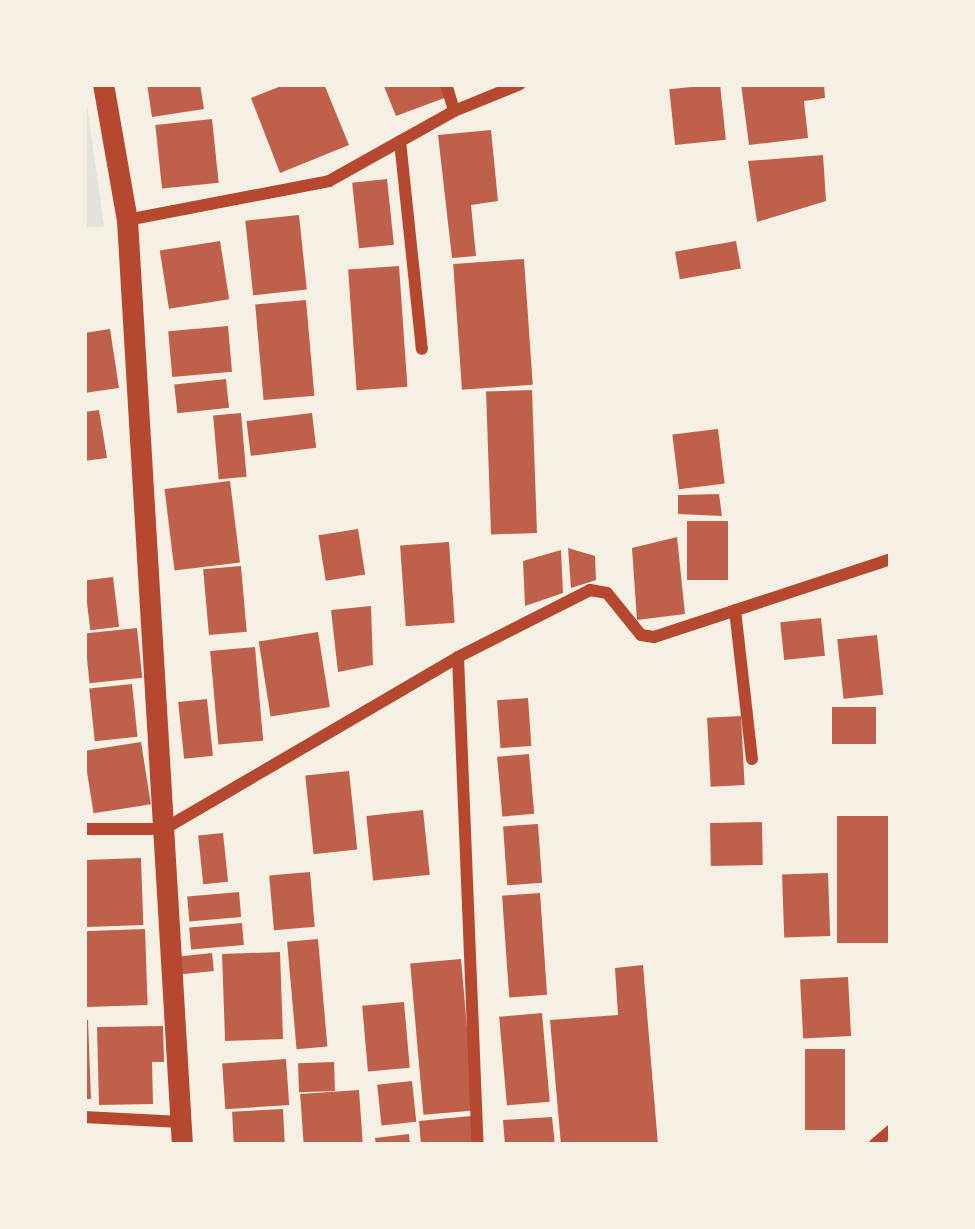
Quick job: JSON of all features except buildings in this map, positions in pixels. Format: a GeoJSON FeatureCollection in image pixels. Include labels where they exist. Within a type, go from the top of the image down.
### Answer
{"type":"FeatureCollection","features":[{"type":"Feature","properties":{"kind":"street"},"geometry":{"type":"LineString","coordinates":[[103,84],[128,220],[182,1145]]}},
{"type":"Feature","properties":{"kind":"street"},"geometry":{"type":"LineString","coordinates":[[446,84],[454,111]]}},
{"type":"Feature","properties":{"kind":"street"},"geometry":{"type":"LineString","coordinates":[[128,220],[329,181],[454,111],[520,84]]}},
{"type":"Feature","properties":{"kind":"street"},"geometry":{"type":"LineString","coordinates":[[400,141],[422,349]]}},
{"type":"Feature","properties":{"kind":"street"},"geometry":{"type":"LineString","coordinates":[[84,829],[164,829],[458,657],[590,590],[613,597],[646,637],[891,559]]}},
{"type":"Feature","properties":{"kind":"street"},"geometry":{"type":"LineString","coordinates":[[735,610],[752,759]]}},
{"type":"Feature","properties":{"kind":"street"},"geometry":{"type":"LineString","coordinates":[[458,657],[478,1145]]}},
{"type":"Feature","properties":{"kind":"street"},"geometry":{"type":"LineString","coordinates":[[84,1117],[181,1122]]}},
{"type":"Feature","properties":{"kind":"street"},"geometry":{"type":"LineString","coordinates":[[874,1145],[891,1130]]}},
{"type":"Feature","properties":{"kind":"shaded area"},"geometry":{"type":"Polygon","coordinates":[[[84,84],[104,226],[84,228],[84,84]]]}}]}
